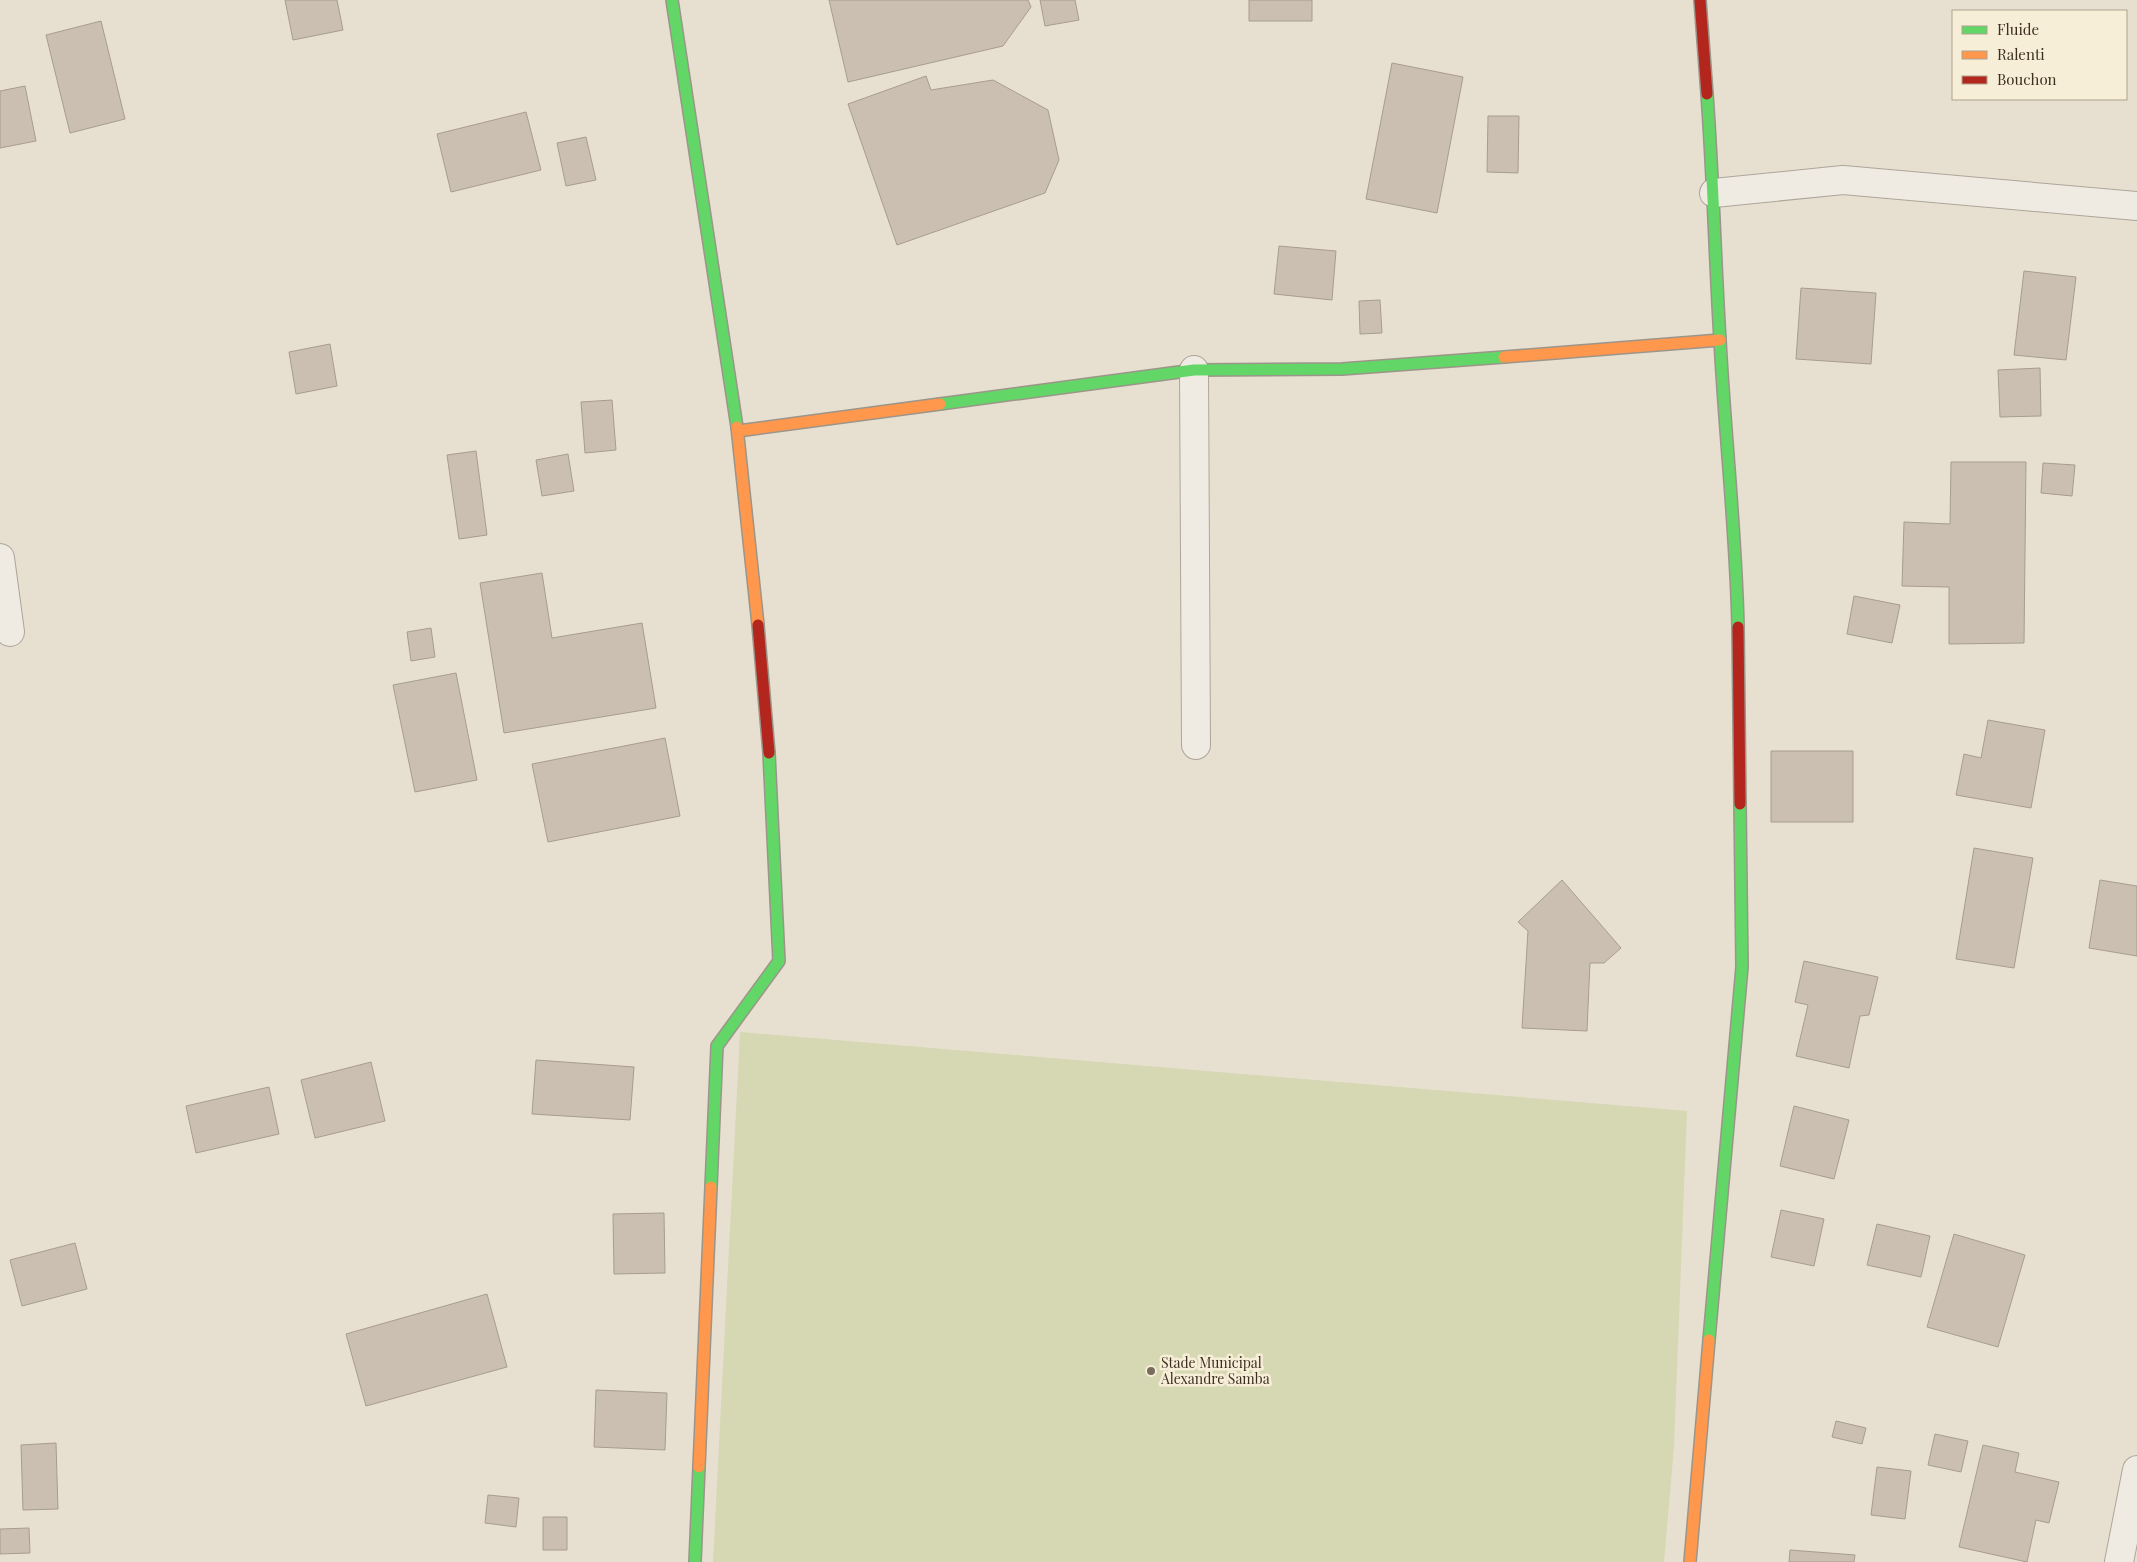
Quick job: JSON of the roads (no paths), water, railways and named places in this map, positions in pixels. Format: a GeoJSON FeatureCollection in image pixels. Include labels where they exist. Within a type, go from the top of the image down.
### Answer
{"type":"FeatureCollection","features":[{"type":"Feature","properties":{"kind":"street"},"geometry":{"type":"LineString","coordinates":[[672,0],[738,431],[768,728],[779,961],[717,1046],[695,1562]]}},
{"type":"Feature","properties":{"kind":"street"},"geometry":{"type":"LineString","coordinates":[[1690,1562],[1742,967],[1736,575],[1720,340],[1714,193],[1700,0]]}},
{"type":"Feature","properties":{"kind":"street"},"geometry":{"type":"LineString","coordinates":[[1714,193],[1843,180],[2137,206]]}},
{"type":"Feature","properties":{"kind":"street"},"geometry":{"type":"LineString","coordinates":[[738,431],[1194,370],[1342,369],[1720,340]]}},
{"type":"Feature","properties":{"kind":"street"},"geometry":{"type":"LineString","coordinates":[[1194,370],[1196,745]]}},
{"type":"Feature","properties":{"kind":"street"},"geometry":{"type":"LineString","coordinates":[[0,558],[10,632]]}},
{"type":"Feature","properties":{"kind":"street"},"geometry":{"type":"LineString","coordinates":[[2119,1562],[2137,1470]]}},
{"type":"Feature","properties":{"kind":"place","name":"Stade Municipal Alexandre Samba"},"geometry":{"type":"Point","coordinates":[1151,1371]}}]}
